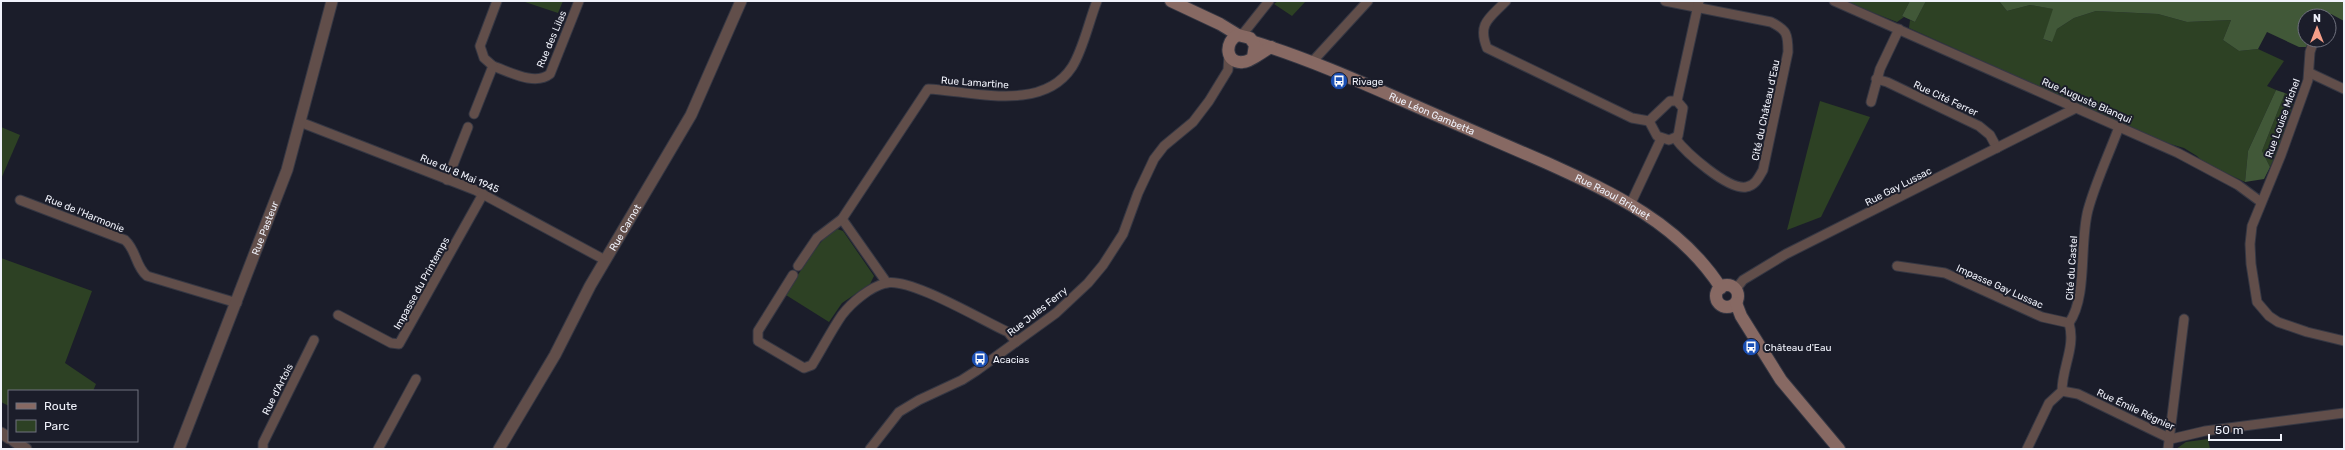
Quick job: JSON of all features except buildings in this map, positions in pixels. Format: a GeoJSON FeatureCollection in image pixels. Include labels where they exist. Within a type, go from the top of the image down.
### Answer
{"type":"FeatureCollection","features":[{"type":"Feature","properties":{"kind":"main road","name":"Rue Léon Gambetta"},"geometry":{"type":"LineString","coordinates":[[1171,1],[1271,47],[1312,62],[1483,135]]}},
{"type":"Feature","properties":{"kind":"main road"},"geometry":{"type":"LineString","coordinates":[[1220,24],[1228,51],[1233,60],[1242,63],[1271,47]]}},
{"type":"Feature","properties":{"kind":"main road"},"geometry":{"type":"LineString","coordinates":[[1228,51],[1231,39],[1246,35],[1256,49],[1253,57]]}},
{"type":"Feature","properties":{"kind":"main road","name":"Rue Raoul Briquet"},"geometry":{"type":"LineString","coordinates":[[1483,135],[1576,176],[1630,204],[1668,229],[1691,250],[1721,288]]}},
{"type":"Feature","properties":{"kind":"main road"},"geometry":{"type":"LineString","coordinates":[[1736,303],[1730,307],[1720,304],[1717,295],[1721,288],[1730,286],[1736,289],[1738,296],[1736,303],[1741,316],[1781,380],[1839,449]]}},
{"type":"Feature","properties":{"kind":"street","name":"Rue Pasteur"},"geometry":{"type":"LineString","coordinates":[[179,449],[237,303],[287,170],[332,1]]}},
{"type":"Feature","properties":{"kind":"street"},"geometry":{"type":"LineString","coordinates":[[474,114],[492,66],[484,58],[480,46],[497,1]]}},
{"type":"Feature","properties":{"kind":"street","name":"Rue des Lilas"},"geometry":{"type":"LineString","coordinates":[[492,66],[536,80],[543,79],[550,74],[579,1]]}},
{"type":"Feature","properties":{"kind":"street","name":"Rue Carnot"},"geometry":{"type":"LineString","coordinates":[[499,449],[555,355],[605,260],[691,115],[741,1]]}},
{"type":"Feature","properties":{"kind":"street","name":"Rue Lamartine"},"geometry":{"type":"LineString","coordinates":[[842,219],[928,90],[1008,96],[1027,95],[1048,89],[1060,81],[1072,66],[1097,1]]}},
{"type":"Feature","properties":{"kind":"street"},"geometry":{"type":"LineString","coordinates":[[1246,35],[1269,1]]}},
{"type":"Feature","properties":{"kind":"street"},"geometry":{"type":"LineString","coordinates":[[1312,62],[1368,1]]}},
{"type":"Feature","properties":{"kind":"street"},"geometry":{"type":"LineString","coordinates":[[1506,1],[1485,22],[1482,29],[1487,48],[1632,118],[1649,121]]}},
{"type":"Feature","properties":{"kind":"street","name":"Cité du Château d'Eau"},"geometry":{"type":"LineString","coordinates":[[1665,1],[1698,5],[1771,22],[1783,28],[1788,39],[1788,52],[1763,170],[1757,181],[1748,187],[1736,187],[1726,182],[1681,147],[1675,138]]}},
{"type":"Feature","properties":{"kind":"street","name":"Rue Auguste Blanqui"},"geometry":{"type":"LineString","coordinates":[[1834,1],[2178,153],[2238,185],[2261,202]]}},
{"type":"Feature","properties":{"kind":"street"},"geometry":{"type":"LineString","coordinates":[[1649,121],[1653,130],[1661,139],[1669,140],[1678,136],[1683,108],[1677,100],[1698,5]]}},
{"type":"Feature","properties":{"kind":"street"},"geometry":{"type":"LineString","coordinates":[[1871,102],[1876,79],[1899,29]]}},
{"type":"Feature","properties":{"kind":"street","name":"Rue Louise Michel"},"geometry":{"type":"LineString","coordinates":[[2311,48],[2310,73],[2281,155],[2252,226],[2250,244],[2254,286],[2257,302],[2261,309],[2278,322],[2307,332],[2344,341]]}},
{"type":"Feature","properties":{"kind":"street","name":"Rue Jules Ferry"},"geometry":{"type":"LineString","coordinates":[[870,449],[899,412],[919,400],[962,380],[1016,342],[1071,300],[1103,265],[1123,234],[1138,193],[1154,159],[1164,146],[1193,122],[1209,101],[1228,70],[1228,51]]}},
{"type":"Feature","properties":{"kind":"street"},"geometry":{"type":"LineString","coordinates":[[1228,70],[1242,63]]}},
{"type":"Feature","properties":{"kind":"street"},"geometry":{"type":"LineString","coordinates":[[2310,73],[2344,89]]}},
{"type":"Feature","properties":{"kind":"street","name":"Rue Cité Ferrer"},"geometry":{"type":"LineString","coordinates":[[1876,79],[1887,82],[1979,126],[1990,135],[1996,148]]}},
{"type":"Feature","properties":{"kind":"street"},"geometry":{"type":"LineString","coordinates":[[1649,121],[1670,101],[1677,100]]}},
{"type":"Feature","properties":{"kind":"street","name":"Rue Gay Lussac"},"geometry":{"type":"LineString","coordinates":[[1736,289],[1743,280],[1786,254],[2076,108]]}},
{"type":"Feature","properties":{"kind":"street","name":"Rue du 8 Mai 1945"},"geometry":{"type":"LineString","coordinates":[[300,122],[483,194],[605,260]]}},
{"type":"Feature","properties":{"kind":"street","name":"Cité du Castel"},"geometry":{"type":"LineString","coordinates":[[2062,391],[2062,379],[2073,337],[2070,323],[2079,304],[2082,248],[2088,210],[2119,126]]}},
{"type":"Feature","properties":{"kind":"street"},"geometry":{"type":"LineString","coordinates":[[448,180],[468,127]]}},
{"type":"Feature","properties":{"kind":"street"},"geometry":{"type":"LineString","coordinates":[[1630,204],[1661,139]]}},
{"type":"Feature","properties":{"kind":"street","name":"Impasse du Printemps"},"geometry":{"type":"LineString","coordinates":[[338,315],[391,344],[399,344],[483,194]]}},
{"type":"Feature","properties":{"kind":"street","name":"Rue de l'Harmonie"},"geometry":{"type":"LineString","coordinates":[[20,200],[125,240],[133,247],[141,272],[147,276],[237,303]]}},
{"type":"Feature","properties":{"kind":"street"},"geometry":{"type":"LineString","coordinates":[[798,266],[817,238],[842,219],[887,282]]}},
{"type":"Feature","properties":{"kind":"street","name":"Impasse Gay Lussac"},"geometry":{"type":"LineString","coordinates":[[1897,266],[1945,273],[2042,317],[2070,323]]}},
{"type":"Feature","properties":{"kind":"street"},"geometry":{"type":"LineString","coordinates":[[793,275],[758,331],[758,341],[804,368],[812,365],[842,315],[872,289],[887,282],[901,284],[936,296],[1008,332],[1016,342]]}},
{"type":"Feature","properties":{"kind":"street"},"geometry":{"type":"LineString","coordinates":[[2168,449],[2171,439],[2184,319]]}},
{"type":"Feature","properties":{"kind":"street","name":"Rue d'Artois"},"geometry":{"type":"LineString","coordinates":[[263,449],[263,443],[314,340]]}},
{"type":"Feature","properties":{"kind":"street"},"geometry":{"type":"LineString","coordinates":[[378,449],[416,379]]}},
{"type":"Feature","properties":{"kind":"street"},"geometry":{"type":"LineString","coordinates":[[2027,449],[2049,403],[2062,391]]}},
{"type":"Feature","properties":{"kind":"street","name":"Rue Émile Régnier"},"geometry":{"type":"LineString","coordinates":[[2062,391],[2078,394],[2171,439],[2205,432],[2344,413]]}},
{"type":"Feature","properties":{"kind":"street"},"geometry":{"type":"LineString","coordinates":[[16,442],[26,449]]}},
{"type":"Feature","properties":{"kind":"green space"},"geometry":{"type":"Polygon","coordinates":[[[522,1],[563,1],[558,13],[522,1]]]}},
{"type":"Feature","properties":{"kind":"green space"},"geometry":{"type":"Polygon","coordinates":[[[1278,1],[1306,1],[1292,16],[1274,4],[1278,1]]]}},
{"type":"Feature","properties":{"kind":"green space"},"geometry":{"type":"Polygon","coordinates":[[[1843,1],[1910,1],[1902,16],[1904,17],[1897,22],[1843,1]]]}},
{"type":"Feature","properties":{"kind":"green space"},"geometry":{"type":"Polygon","coordinates":[[[1910,1],[1926,1],[1915,22],[1902,16],[1910,1]]]}},
{"type":"Feature","properties":{"kind":"green space"},"geometry":{"type":"Polygon","coordinates":[[[1926,1],[1999,1],[2007,11],[2030,5],[2054,9],[2043,39],[2051,42],[2057,29],[2074,18],[2096,11],[2158,14],[2187,22],[2231,20],[2223,40],[2239,51],[2258,49],[2284,61],[2267,86],[2276,90],[2248,151],[2245,182],[2204,163],[2197,156],[2184,148],[2160,141],[1909,28],[1910,20],[1915,22],[1926,1]]]}},
{"type":"Feature","properties":{"kind":"green space"},"geometry":{"type":"Polygon","coordinates":[[[1999,1],[2344,1],[2344,21],[2337,17],[2337,8],[2297,8],[2297,46],[2267,32],[2258,49],[2239,51],[2223,40],[2231,20],[2187,22],[2158,14],[2096,11],[2074,18],[2057,29],[2052,42],[2043,39],[2053,9],[2030,5],[2007,11],[1999,1]]]}},
{"type":"Feature","properties":{"kind":"green space"},"geometry":{"type":"Polygon","coordinates":[[[2276,90],[2285,93],[2262,151],[2270,167],[2264,179],[2245,182],[2248,151],[2276,90]]]}},
{"type":"Feature","properties":{"kind":"green space"},"geometry":{"type":"Polygon","coordinates":[[[2285,93],[2295,97],[2279,149],[2270,167],[2262,151],[2285,93]]]}},
{"type":"Feature","properties":{"kind":"green space"},"geometry":{"type":"Polygon","coordinates":[[[1820,101],[1870,117],[1821,217],[1787,230],[1820,101]]]}},
{"type":"Feature","properties":{"kind":"green space"},"geometry":{"type":"Polygon","coordinates":[[[1,127],[20,135],[1,179],[1,127]]]}},
{"type":"Feature","properties":{"kind":"green space"},"geometry":{"type":"Polygon","coordinates":[[[837,229],[843,231],[874,276],[870,284],[842,303],[829,322],[786,295],[816,248],[831,232],[837,229]]]}},
{"type":"Feature","properties":{"kind":"green space"},"geometry":{"type":"Polygon","coordinates":[[[1,258],[92,291],[65,363],[96,384],[93,390],[8,390],[8,406],[1,402],[1,258]]]}},
{"type":"Feature","properties":{"kind":"green space"},"geometry":{"type":"Polygon","coordinates":[[[2208,439],[2210,449],[2176,449],[2186,442],[2208,439]]]}},
{"type":"Feature","properties":{"kind":"place","name":"Rivage"},"geometry":{"type":"Point","coordinates":[1339,81]}},
{"type":"Feature","properties":{"kind":"place","name":"Château d'Eau"},"geometry":{"type":"Point","coordinates":[1751,347]}},
{"type":"Feature","properties":{"kind":"place","name":"Acacias"},"geometry":{"type":"Point","coordinates":[980,359]}}]}
